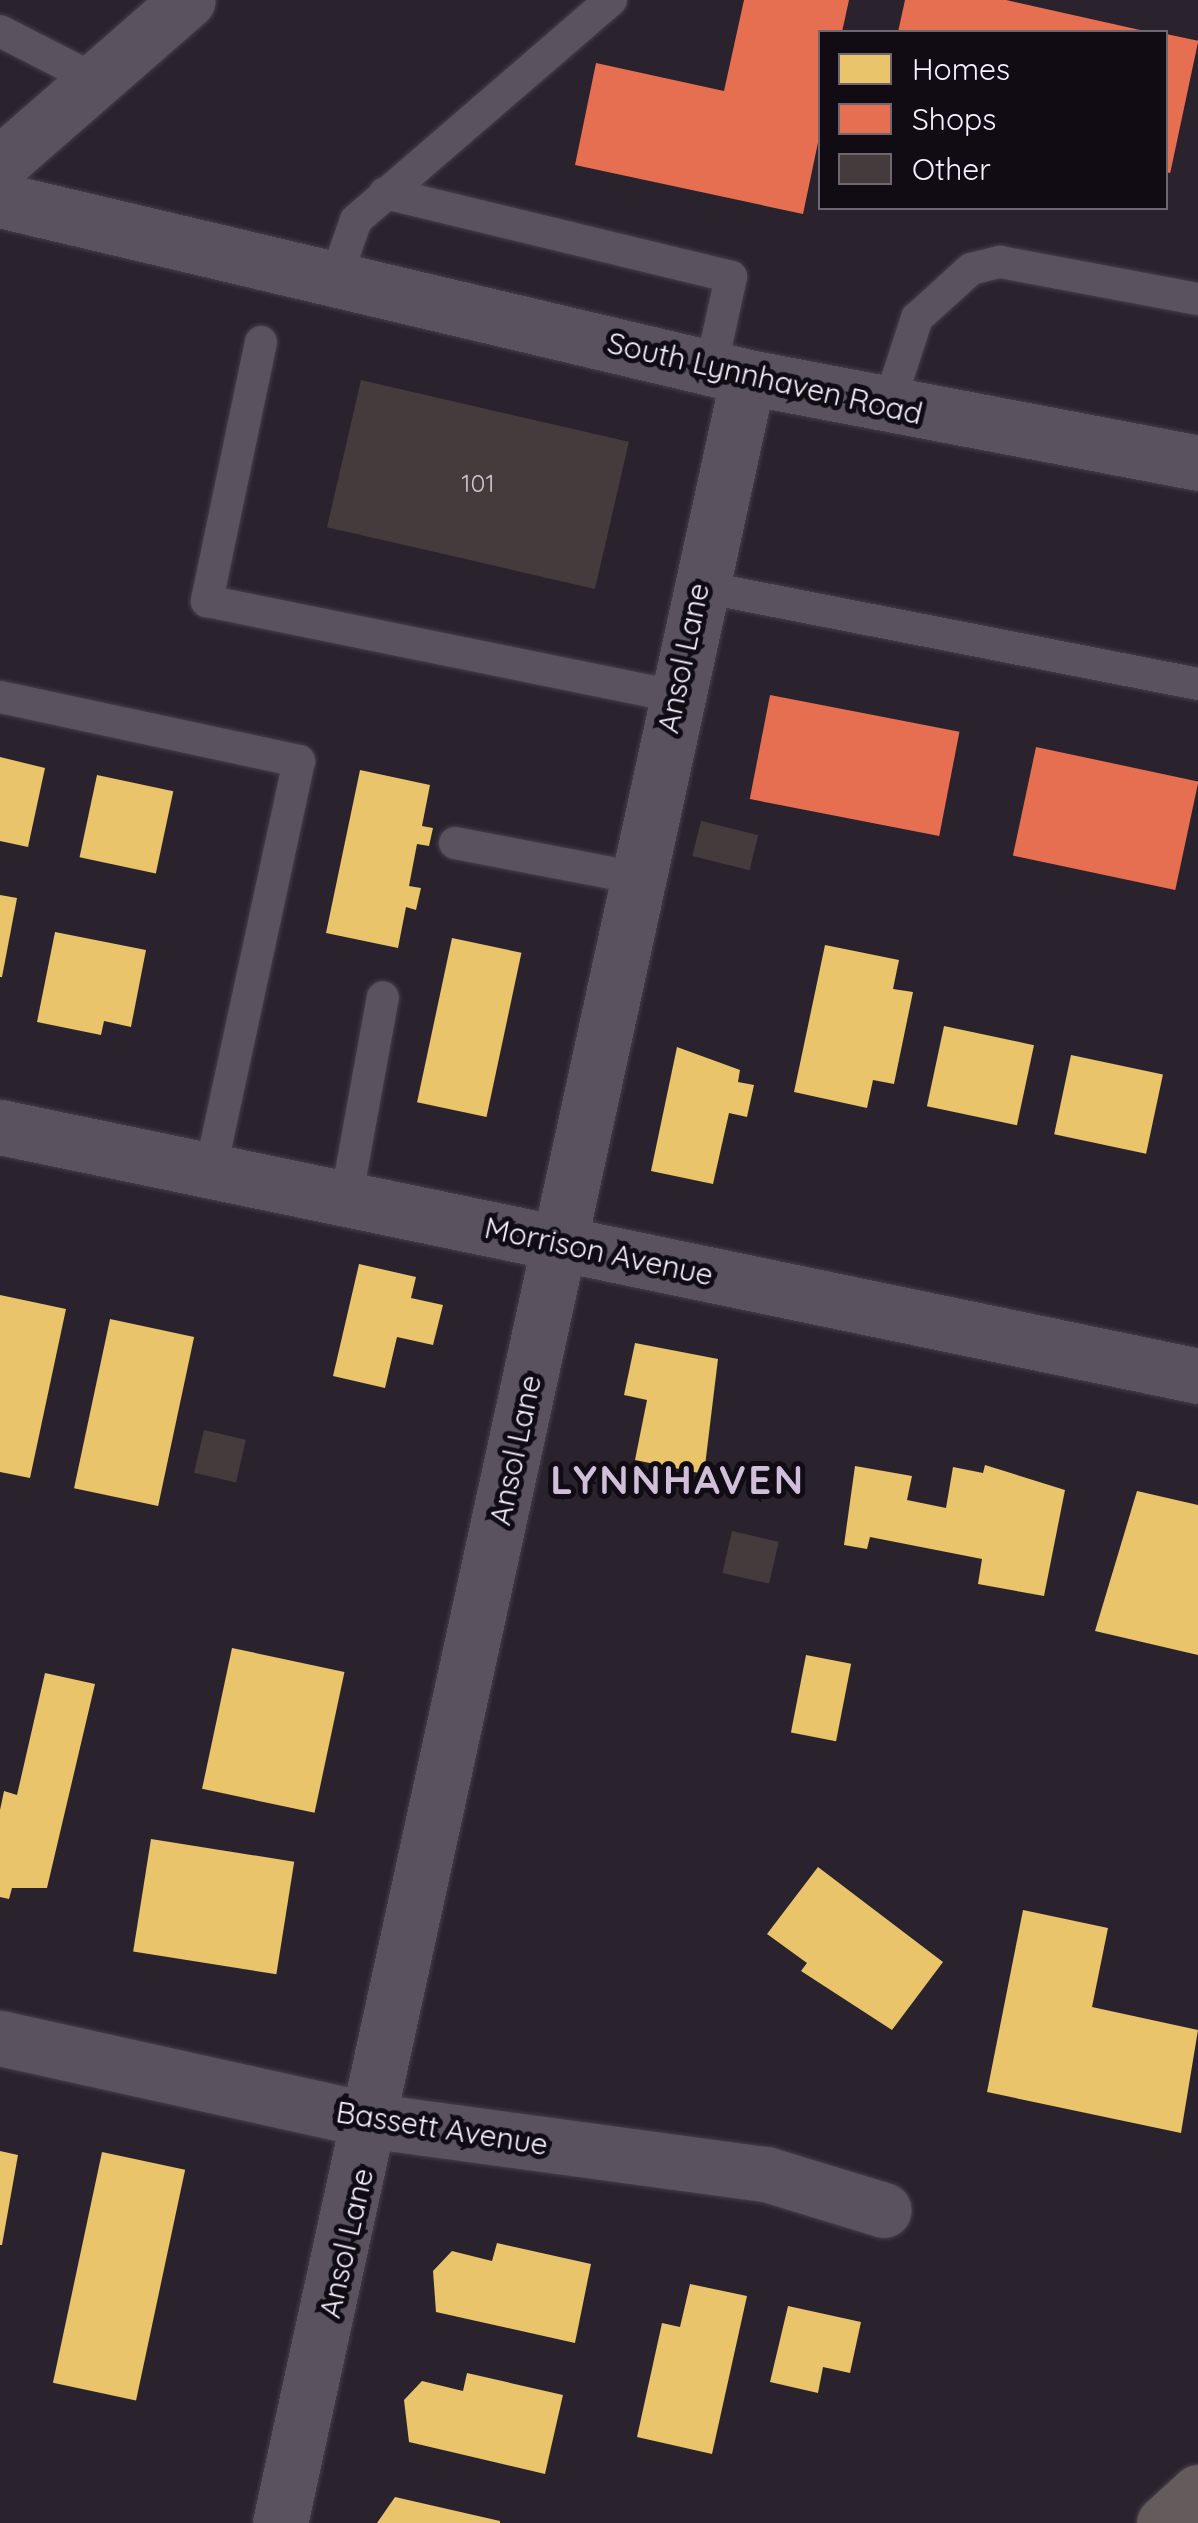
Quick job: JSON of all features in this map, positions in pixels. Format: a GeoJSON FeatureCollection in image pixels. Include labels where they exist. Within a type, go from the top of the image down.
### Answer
{"type":"FeatureCollection","features":[{"type":"Feature","properties":{"kind":"highway"},"geometry":{"type":"LineString","coordinates":[[1164,2523],[1198,2492]]}},
{"type":"Feature","properties":{"kind":"street"},"geometry":{"type":"LineString","coordinates":[[0,164],[92,78],[188,0]]}},
{"type":"Feature","properties":{"kind":"street","name":"South Lynnhaven Road"},"geometry":{"type":"LineString","coordinates":[[0,200],[888,407],[1198,463]]}},
{"type":"Feature","properties":{"kind":"street","name":"Ansol Lane"},"geometry":{"type":"LineString","coordinates":[[280,2523],[374,2121],[675,696],[698,586],[730,372]]}},
{"type":"Feature","properties":{"kind":"street","name":"Morrison Avenue"},"geometry":{"type":"LineString","coordinates":[[0,1126],[1198,1376]]}},
{"type":"Feature","properties":{"kind":"street","name":"Bassett Avenue"},"geometry":{"type":"LineString","coordinates":[[0,2038],[374,2121],[766,2174],[884,2210]]}},
{"type":"Feature","properties":{"kind":"lane"},"geometry":{"type":"LineString","coordinates":[[336,277],[356,220],[611,0]]}},
{"type":"Feature","properties":{"kind":"lane"},"geometry":{"type":"LineString","coordinates":[[0,32],[92,78]]}},
{"type":"Feature","properties":{"kind":"lane"},"geometry":{"type":"LineString","coordinates":[[385,194],[731,277],[730,372]]}},
{"type":"Feature","properties":{"kind":"lane"},"geometry":{"type":"LineString","coordinates":[[888,407],[917,318],[971,269],[1000,262],[1198,298]]}},
{"type":"Feature","properties":{"kind":"lane"},"geometry":{"type":"LineString","coordinates":[[262,342],[207,601],[675,696]]}},
{"type":"Feature","properties":{"kind":"lane"},"geometry":{"type":"LineString","coordinates":[[698,586],[1198,684]]}},
{"type":"Feature","properties":{"kind":"lane"},"geometry":{"type":"LineString","coordinates":[[0,698],[299,761],[210,1172]]}},
{"type":"Feature","properties":{"kind":"lane"},"geometry":{"type":"LineString","coordinates":[[456,843],[636,878]]}},
{"type":"Feature","properties":{"kind":"lane"},"geometry":{"type":"LineString","coordinates":[[346,1200],[383,997]]}},
{"type":"Feature","properties":{"kind":"building: Homes"},"geometry":{"type":"Polygon","coordinates":[[[0,757],[45,768],[28,847],[0,841],[0,757]]]}},
{"type":"Feature","properties":{"kind":"building: Homes"},"geometry":{"type":"Polygon","coordinates":[[[360,770],[430,785],[422,826],[433,828],[429,846],[417,844],[409,886],[421,888],[416,910],[406,907],[398,948],[326,933],[360,770]]]}},
{"type":"Feature","properties":{"kind":"building: Homes"},"geometry":{"type":"Polygon","coordinates":[[[97,775],[173,791],[156,873],[80,857],[97,775]]]}},
{"type":"Feature","properties":{"kind":"building: Homes"},"geometry":{"type":"Polygon","coordinates":[[[0,895],[17,898],[2,977],[0,977],[0,895]]]}},
{"type":"Feature","properties":{"kind":"building: Homes"},"geometry":{"type":"Polygon","coordinates":[[[55,932],[146,950],[131,1027],[104,1021],[101,1035],[37,1022],[55,932]]]}},
{"type":"Feature","properties":{"kind":"building: Homes"},"geometry":{"type":"Polygon","coordinates":[[[452,938],[521,953],[487,1117],[417,1102],[452,938]]]}},
{"type":"Feature","properties":{"kind":"building: Homes"},"geometry":{"type":"Polygon","coordinates":[[[825,945],[899,960],[893,989],[913,992],[894,1084],[873,1080],[867,1108],[794,1092],[825,945]]]}},
{"type":"Feature","properties":{"kind":"building: Homes"},"geometry":{"type":"Polygon","coordinates":[[[944,1026],[1034,1045],[1017,1125],[927,1106],[944,1026]]]}},
{"type":"Feature","properties":{"kind":"building: Homes"},"geometry":{"type":"Polygon","coordinates":[[[677,1047],[740,1070],[738,1082],[754,1085],[747,1117],[729,1113],[713,1184],[651,1171],[677,1047]]]}},
{"type":"Feature","properties":{"kind":"building: Homes"},"geometry":{"type":"Polygon","coordinates":[[[1071,1055],[1163,1075],[1146,1154],[1054,1134],[1071,1055]]]}},
{"type":"Feature","properties":{"kind":"building: Homes"},"geometry":{"type":"Polygon","coordinates":[[[359,1264],[416,1277],[411,1298],[443,1305],[433,1345],[397,1337],[385,1388],[333,1376],[359,1264]]]}},
{"type":"Feature","properties":{"kind":"building: Homes"},"geometry":{"type":"Polygon","coordinates":[[[0,1295],[66,1309],[30,1478],[0,1472],[0,1295]]]}},
{"type":"Feature","properties":{"kind":"building: Homes"},"geometry":{"type":"Polygon","coordinates":[[[110,1319],[194,1337],[158,1506],[74,1488],[110,1319]]]}},
{"type":"Feature","properties":{"kind":"building: Homes"},"geometry":{"type":"Polygon","coordinates":[[[635,1343],[718,1359],[704,1474],[635,1460],[647,1400],[624,1395],[635,1343]]]}},
{"type":"Feature","properties":{"kind":"building: Homes"},"geometry":{"type":"Polygon","coordinates":[[[985,1465],[1065,1490],[1044,1596],[978,1584],[982,1559],[870,1537],[867,1549],[844,1545],[855,1466],[912,1476],[907,1500],[946,1508],[953,1467],[983,1473],[985,1465]]]}},
{"type":"Feature","properties":{"kind":"building: Homes"},"geometry":{"type":"Polygon","coordinates":[[[1137,1491],[1198,1505],[1198,1655],[1095,1631],[1137,1491]]]}},
{"type":"Feature","properties":{"kind":"building: Homes"},"geometry":{"type":"Polygon","coordinates":[[[232,1648],[344,1672],[315,1813],[202,1789],[232,1648]]]}},
{"type":"Feature","properties":{"kind":"building: Homes"},"geometry":{"type":"Polygon","coordinates":[[[806,1655],[851,1664],[836,1741],[791,1733],[806,1655]]]}},
{"type":"Feature","properties":{"kind":"building: Homes"},"geometry":{"type":"Polygon","coordinates":[[[45,1673],[95,1684],[47,1888],[12,1888],[9,1899],[0,1897],[0,1810],[4,1791],[17,1795],[45,1673]]]}},
{"type":"Feature","properties":{"kind":"building: Homes"},"geometry":{"type":"Polygon","coordinates":[[[151,1839],[294,1862],[276,1974],[133,1952],[151,1839]]]}},
{"type":"Feature","properties":{"kind":"building: Homes"},"geometry":{"type":"Polygon","coordinates":[[[818,1867],[943,1962],[892,2030],[801,1971],[807,1963],[767,1934],[818,1867]]]}},
{"type":"Feature","properties":{"kind":"building: Homes"},"geometry":{"type":"Polygon","coordinates":[[[1023,1910],[1108,1928],[1092,2007],[1198,2030],[1181,2133],[987,2092],[1023,1910]]]}},
{"type":"Feature","properties":{"kind":"building: Homes"},"geometry":{"type":"Polygon","coordinates":[[[0,2151],[18,2155],[2,2245],[0,2245],[0,2151]]]}},
{"type":"Feature","properties":{"kind":"building: Homes"},"geometry":{"type":"Polygon","coordinates":[[[102,2152],[185,2170],[136,2401],[53,2383],[102,2152]]]}},
{"type":"Feature","properties":{"kind":"building: Homes"},"geometry":{"type":"Polygon","coordinates":[[[497,2243],[591,2264],[575,2343],[436,2312],[433,2271],[452,2251],[492,2261],[497,2243]]]}},
{"type":"Feature","properties":{"kind":"building: Homes"},"geometry":{"type":"Polygon","coordinates":[[[690,2284],[747,2296],[712,2454],[637,2437],[662,2323],[680,2327],[690,2284]]]}},
{"type":"Feature","properties":{"kind":"building: Homes"},"geometry":{"type":"Polygon","coordinates":[[[788,2306],[861,2322],[850,2373],[823,2367],[818,2393],[770,2382],[788,2306]]]}},
{"type":"Feature","properties":{"kind":"building: Homes"},"geometry":{"type":"Polygon","coordinates":[[[467,2373],[563,2395],[545,2474],[409,2442],[404,2400],[422,2381],[463,2391],[467,2373]]]}},
{"type":"Feature","properties":{"kind":"building: Homes"},"geometry":{"type":"Polygon","coordinates":[[[395,2497],[500,2521],[500,2523],[377,2523],[395,2497]]]}},
{"type":"Feature","properties":{"kind":"building: Shops"},"geometry":{"type":"Polygon","coordinates":[[[744,0],[849,0],[842,30],[818,30],[818,143],[803,214],[575,165],[596,63],[724,91],[744,0]]]}},
{"type":"Feature","properties":{"kind":"building: Shops"},"geometry":{"type":"Polygon","coordinates":[[[905,0],[1006,0],[1140,30],[898,30],[905,0]]]}},
{"type":"Feature","properties":{"kind":"building: Shops"},"geometry":{"type":"Polygon","coordinates":[[[1168,34],[1198,41],[1168,172],[1168,34]]]}},
{"type":"Feature","properties":{"kind":"building: Shops"},"geometry":{"type":"Polygon","coordinates":[[[770,695],[959,732],[939,836],[750,799],[770,695]]]}},
{"type":"Feature","properties":{"kind":"building: Shops"},"geometry":{"type":"Polygon","coordinates":[[[1036,747],[1198,781],[1175,890],[1013,856],[1036,747]]]}},
{"type":"Feature","properties":{"kind":"building: Other"},"geometry":{"type":"Polygon","coordinates":[[[361,380],[629,442],[595,589],[327,527],[361,380]]]}},
{"type":"Feature","properties":{"kind":"building: Other"},"geometry":{"type":"Polygon","coordinates":[[[701,821],[758,835],[750,870],[692,856],[701,821]]]}},
{"type":"Feature","properties":{"kind":"building: Other"},"geometry":{"type":"Polygon","coordinates":[[[204,1430],[246,1440],[236,1483],[194,1473],[204,1430]]]}},
{"type":"Feature","properties":{"kind":"building: Other"},"geometry":{"type":"Polygon","coordinates":[[[732,1531],[779,1542],[769,1584],[722,1573],[732,1531]]]}},
{"type":"Feature","properties":{"kind":"district","name":"LYNNHAVEN"},"geometry":{"type":"Point","coordinates":[678,1479]}}]}
